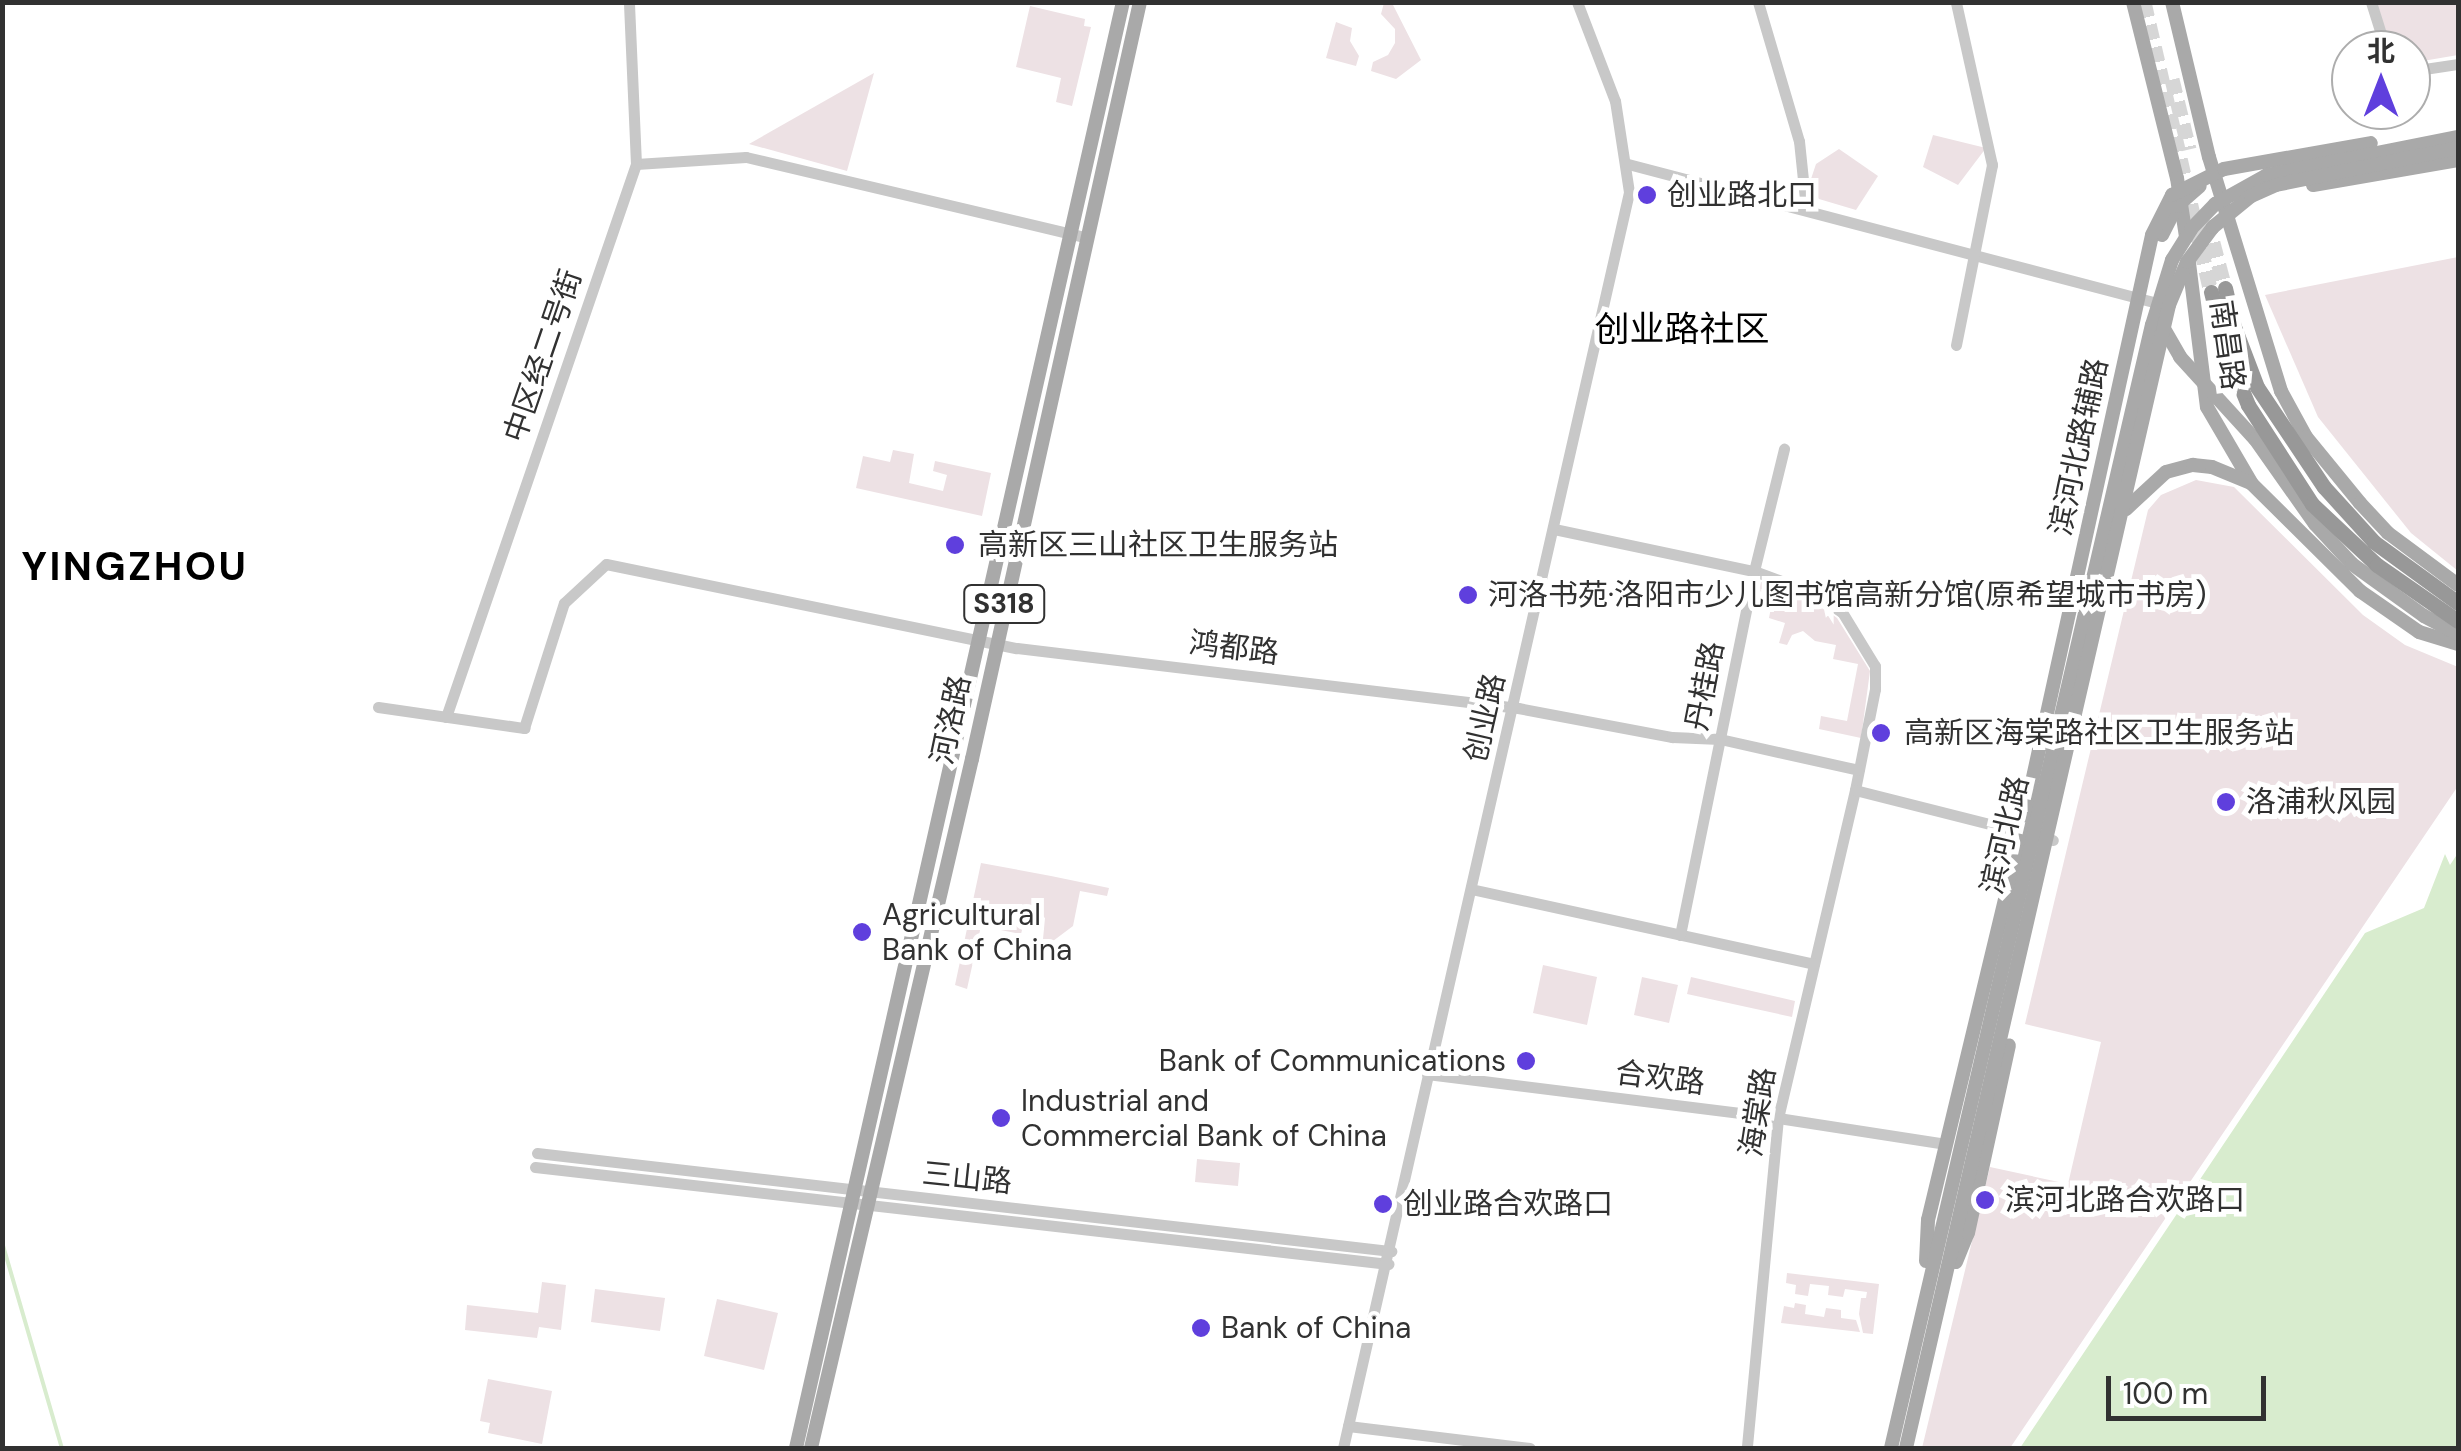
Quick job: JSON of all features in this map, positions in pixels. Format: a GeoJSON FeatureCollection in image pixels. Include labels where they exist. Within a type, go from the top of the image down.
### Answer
{"type":"FeatureCollection","features":[{"type":"Feature","properties":{"kind":"highway"},"geometry":{"type":"LineString","coordinates":[[2458,603],[2374,542],[2324,488],[2257,387],[2218,290],[2226,352],[2248,404],[2312,504],[2377,565],[2458,622]]}},
{"type":"Feature","properties":{"kind":"main road","name":"河洛路"},"geometry":{"type":"LineString","coordinates":[[812,1448],[871,1199],[1123,2]]}},
{"type":"Feature","properties":{"kind":"main road","name":"河洛路"},"geometry":{"type":"LineString","coordinates":[[1077,235],[1140,2]]}},
{"type":"Feature","properties":{"kind":"main road","name":"南昌路"},"geometry":{"type":"LineString","coordinates":[[2133,2],[2179,190],[2207,407],[2252,484],[2360,591],[2420,632],[2458,644]]}},
{"type":"Feature","properties":{"kind":"main road","name":"南昌路"},"geometry":{"type":"LineString","coordinates":[[2172,2],[2215,173],[2262,340],[2281,391],[2306,437],[2388,533],[2458,585]]}},
{"type":"Feature","properties":{"kind":"main road"},"geometry":{"type":"LineString","coordinates":[[2179,190],[2215,173],[2458,132]]}},
{"type":"Feature","properties":{"kind":"main road"},"geometry":{"type":"LineString","coordinates":[[2458,132],[2233,170],[2207,180],[2177,206],[2164,230],[2150,281],[2154,312],[2180,357],[2254,439],[2315,524],[2352,564],[2424,616],[2458,634]]}},
{"type":"Feature","properties":{"kind":"main road","name":"滨河北路"},"geometry":{"type":"LineString","coordinates":[[1906,1448],[1940,1300],[1950,1228],[2152,325],[2172,260],[2190,230],[2215,204],[2267,176],[2458,132]]}},
{"type":"Feature","properties":{"kind":"main road","name":"滨河北路"},"geometry":{"type":"LineString","coordinates":[[1891,1448],[1924,1297],[1950,1228],[2169,305],[2187,262],[2213,227],[2251,196],[2276,185],[2458,148]]}},
{"type":"Feature","properties":{"kind":"main road","name":"滨河北路辅路"},"geometry":{"type":"LineString","coordinates":[[1940,1300],[1968,1233],[2126,509],[2161,304],[2187,242],[2225,207],[2304,186],[2458,160]]}},
{"type":"Feature","properties":{"kind":"main road","name":"滨河北路辅路"},"geometry":{"type":"LineString","coordinates":[[1924,1297],[1928,1220],[2021,832],[2152,235],[2164,208],[2179,190]]}},
{"type":"Feature","properties":{"kind":"main road"},"geometry":{"type":"LineString","coordinates":[[2126,509],[2166,472],[2193,465],[2212,467],[2252,484]]}},
{"type":"Feature","properties":{"kind":"main road","name":"河洛路"},"geometry":{"type":"LineString","coordinates":[[796,1448],[988,643]]}},
{"type":"Feature","properties":{"kind":"street","name":"中区经二号街"},"geometry":{"type":"LineString","coordinates":[[446,717],[636,164],[630,2]]}},
{"type":"Feature","properties":{"kind":"street","name":"创业路"},"geometry":{"type":"LineString","coordinates":[[1346,1448],[1635,194],[1620,98],[1581,2]]}},
{"type":"Feature","properties":{"kind":"street"},"geometry":{"type":"LineString","coordinates":[[1758,2],[1799,140],[1806,209]]}},
{"type":"Feature","properties":{"kind":"street"},"geometry":{"type":"LineString","coordinates":[[1956,2],[1992,165],[1956,345]]}},
{"type":"Feature","properties":{"kind":"street"},"geometry":{"type":"LineString","coordinates":[[2371,2],[2380,30]]}},
{"type":"Feature","properties":{"kind":"street"},"geometry":{"type":"LineString","coordinates":[[2431,68],[2458,64]]}},
{"type":"Feature","properties":{"kind":"street"},"geometry":{"type":"LineString","coordinates":[[636,164],[746,157],[1077,235]]}},
{"type":"Feature","properties":{"kind":"street"},"geometry":{"type":"LineString","coordinates":[[1631,164],[2161,304]]}},
{"type":"Feature","properties":{"kind":"street","name":"丹桂路"},"geometry":{"type":"LineString","coordinates":[[1680,935],[1754,570],[1784,449]]}},
{"type":"Feature","properties":{"kind":"street","name":"海棠路"},"geometry":{"type":"LineString","coordinates":[[1557,529],[1754,570],[1812,592],[1842,612],[1875,666],[1875,689],[1855,790],[1778,1118],[1747,1448]]}},
{"type":"Feature","properties":{"kind":"street","name":"鸿都路"},"geometry":{"type":"LineString","coordinates":[[446,717],[524,728],[564,602],[606,564],[988,643],[1515,708],[1672,737],[1720,739],[1859,770]]}},
{"type":"Feature","properties":{"kind":"street"},"geometry":{"type":"LineString","coordinates":[[378,707],[446,717]]}},
{"type":"Feature","properties":{"kind":"street"},"geometry":{"type":"LineString","coordinates":[[1855,790],[2053,840]]}},
{"type":"Feature","properties":{"kind":"street"},"geometry":{"type":"LineString","coordinates":[[1473,890],[1814,964]]}},
{"type":"Feature","properties":{"kind":"street","name":"合欢路"},"geometry":{"type":"LineString","coordinates":[[1430,1074],[1778,1118],[1946,1144]]}},
{"type":"Feature","properties":{"kind":"street","name":"三山路"},"geometry":{"type":"LineString","coordinates":[[537,1153],[853,1198]]}},
{"type":"Feature","properties":{"kind":"street","name":"三山路"},"geometry":{"type":"LineString","coordinates":[[535,1167],[871,1199],[1387,1257]]}},
{"type":"Feature","properties":{"kind":"street"},"geometry":{"type":"LineString","coordinates":[[1351,1426],[1530,1448]]}},
{"type":"Feature","properties":{"kind":"shaded area"},"geometry":{"type":"Polygon","coordinates":[[[1384,3],[1392,3],[1421,60],[1396,79],[1371,71],[1373,62],[1388,55],[1395,43],[1395,29],[1381,14],[1384,3]]]}},
{"type":"Feature","properties":{"kind":"shaded area"},"geometry":{"type":"Polygon","coordinates":[[[2377,3],[2458,3],[2458,55],[2431,60],[2431,30],[2385,30],[2377,3]]]}},
{"type":"Feature","properties":{"kind":"shaded area"},"geometry":{"type":"Polygon","coordinates":[[[1030,6],[1085,19],[1084,26],[1091,27],[1072,106],[1056,102],[1061,78],[1016,67],[1030,6]]]}},
{"type":"Feature","properties":{"kind":"shaded area"},"geometry":{"type":"Polygon","coordinates":[[[1336,22],[1352,28],[1350,41],[1359,56],[1356,66],[1326,58],[1336,22]]]}},
{"type":"Feature","properties":{"kind":"shaded area"},"geometry":{"type":"Polygon","coordinates":[[[874,73],[847,171],[749,144],[874,73]]]}},
{"type":"Feature","properties":{"kind":"shaded area"},"geometry":{"type":"Polygon","coordinates":[[[1933,135],[1986,148],[1958,185],[1923,167],[1933,135]]]}},
{"type":"Feature","properties":{"kind":"shaded area"},"geometry":{"type":"Polygon","coordinates":[[[1839,149],[1878,176],[1856,210],[1819,199],[1808,188],[1816,164],[1839,149]]]}},
{"type":"Feature","properties":{"kind":"shaded area"},"geometry":{"type":"Polygon","coordinates":[[[2458,257],[2458,571],[2411,533],[2318,417],[2265,295],[2458,257]]]}},
{"type":"Feature","properties":{"kind":"shaded area"},"geometry":{"type":"Polygon","coordinates":[[[893,450],[914,454],[909,483],[943,491],[947,475],[933,471],[935,461],[991,473],[982,516],[856,488],[863,456],[890,462],[893,450]]]}},
{"type":"Feature","properties":{"kind":"shaded area"},"geometry":{"type":"Polygon","coordinates":[[[2196,480],[2234,487],[2363,615],[2405,645],[2458,667],[2458,786],[2010,1448],[1922,1448],[1990,1167],[2068,1184],[2101,1042],[2025,1024],[2148,510],[2161,495],[2196,480]]]}},
{"type":"Feature","properties":{"kind":"shaded area"},"geometry":{"type":"Polygon","coordinates":[[[1761,582],[1806,595],[1837,618],[1870,671],[1861,738],[1819,729],[1821,716],[1847,721],[1858,664],[1833,659],[1836,645],[1815,641],[1803,631],[1792,635],[1787,645],[1779,643],[1785,623],[1769,618],[1772,602],[1757,599],[1761,582]]]}},
{"type":"Feature","properties":{"kind":"shaded area"},"geometry":{"type":"Polygon","coordinates":[[[2458,853],[2458,1448],[2020,1448],[2365,933],[2424,908],[2445,854],[2450,865],[2458,853]]]}},
{"type":"Feature","properties":{"kind":"shaded area"},"geometry":{"type":"Polygon","coordinates":[[[981,863],[1109,888],[1107,896],[1080,891],[1073,926],[1053,941],[1043,939],[1045,918],[1037,911],[1026,914],[1021,934],[981,926],[967,989],[955,985],[981,863]]]}},
{"type":"Feature","properties":{"kind":"shaded area"},"geometry":{"type":"Polygon","coordinates":[[[1543,965],[1597,977],[1587,1025],[1533,1013],[1543,965]]]}},
{"type":"Feature","properties":{"kind":"shaded area"},"geometry":{"type":"Polygon","coordinates":[[[1642,977],[1678,985],[1669,1023],[1634,1015],[1642,977]]]}},
{"type":"Feature","properties":{"kind":"shaded area"},"geometry":{"type":"Polygon","coordinates":[[[1691,977],[1795,1001],[1792,1017],[1687,994],[1691,977]]]}},
{"type":"Feature","properties":{"kind":"shaded area"},"geometry":{"type":"Polygon","coordinates":[[[1197,1159],[1240,1163],[1238,1186],[1195,1182],[1197,1159]]]}},
{"type":"Feature","properties":{"kind":"shaded area"},"geometry":{"type":"Polygon","coordinates":[[[1787,1273],[1879,1284],[1873,1334],[1863,1333],[1859,1314],[1861,1298],[1866,1298],[1867,1292],[1845,1289],[1843,1297],[1828,1295],[1829,1286],[1810,1284],[1808,1296],[1795,1294],[1796,1285],[1786,1283],[1787,1273]]]}},
{"type":"Feature","properties":{"kind":"shaded area"},"geometry":{"type":"Polygon","coordinates":[[[542,1282],[566,1285],[561,1330],[539,1327],[537,1338],[465,1330],[467,1305],[538,1313],[542,1282]]]}},
{"type":"Feature","properties":{"kind":"shaded area"},"geometry":{"type":"Polygon","coordinates":[[[595,1289],[665,1298],[660,1331],[591,1322],[595,1289]]]}},
{"type":"Feature","properties":{"kind":"shaded area"},"geometry":{"type":"Polygon","coordinates":[[[717,1299],[778,1313],[764,1370],[704,1356],[717,1299]]]}},
{"type":"Feature","properties":{"kind":"shaded area"},"geometry":{"type":"Polygon","coordinates":[[[1795,1303],[1806,1305],[1805,1314],[1824,1317],[1826,1308],[1841,1310],[1841,1318],[1856,1320],[1860,1332],[1781,1323],[1784,1306],[1794,1308],[1795,1303]]]}},
{"type":"Feature","properties":{"kind":"shaded area"},"geometry":{"type":"Polygon","coordinates":[[[488,1379],[552,1391],[542,1444],[488,1433],[490,1423],[480,1421],[488,1379]]]}},
{"type":"Feature","properties":{"kind":"waterway"},"geometry":{"type":"LineString","coordinates":[[2,1242],[62,1448]]}},
{"type":"Feature","properties":{"kind":"tunnel"},"geometry":{"type":"LineString","coordinates":[[2144,2],[2211,292]]}},
{"type":"Feature","properties":{"kind":"tunnel"},"geometry":{"type":"LineString","coordinates":[[2172,79],[2189,149]]}},
{"type":"Feature","properties":{"kind":"tunnel"},"geometry":{"type":"LineString","coordinates":[[2207,220],[2225,288]]}},
{"type":"Feature","properties":{"kind":"place","name":"创业路北口"},"geometry":{"type":"Point","coordinates":[1647,195]}},
{"type":"Feature","properties":{"kind":"place","name":"高新区三山社区卫生服务站"},"geometry":{"type":"Point","coordinates":[955,545]}},
{"type":"Feature","properties":{"kind":"place","name":"河洛书苑·洛阳市少儿图书馆高新分馆(原希望城市书房)"},"geometry":{"type":"Point","coordinates":[1468,595]}},
{"type":"Feature","properties":{"kind":"place","name":"高新区海棠路社区卫生服务站"},"geometry":{"type":"Point","coordinates":[1881,733]}},
{"type":"Feature","properties":{"kind":"place","name":"洛浦秋风园"},"geometry":{"type":"Point","coordinates":[2226,802]}},
{"type":"Feature","properties":{"kind":"place","name":"Agricultural Bank of China"},"geometry":{"type":"Point","coordinates":[862,932]}},
{"type":"Feature","properties":{"kind":"place","name":"Bank of Communications"},"geometry":{"type":"Point","coordinates":[1526,1061]}},
{"type":"Feature","properties":{"kind":"place","name":"Industrial and Commercial Bank of China"},"geometry":{"type":"Point","coordinates":[1001,1118]}},
{"type":"Feature","properties":{"kind":"place","name":"滨河北路合欢路口"},"geometry":{"type":"Point","coordinates":[1985,1200]}},
{"type":"Feature","properties":{"kind":"place","name":"创业路合欢路口"},"geometry":{"type":"Point","coordinates":[1383,1204]}},
{"type":"Feature","properties":{"kind":"place","name":"Bank of China"},"geometry":{"type":"Point","coordinates":[1201,1328]}},
{"type":"Feature","properties":{"kind":"district","name":"创业路社区"},"geometry":{"type":"Point","coordinates":[1682,329]}},
{"type":"Feature","properties":{"kind":"district","name":"YINGZHOU"},"geometry":{"type":"Point","coordinates":[135,566]}}]}
